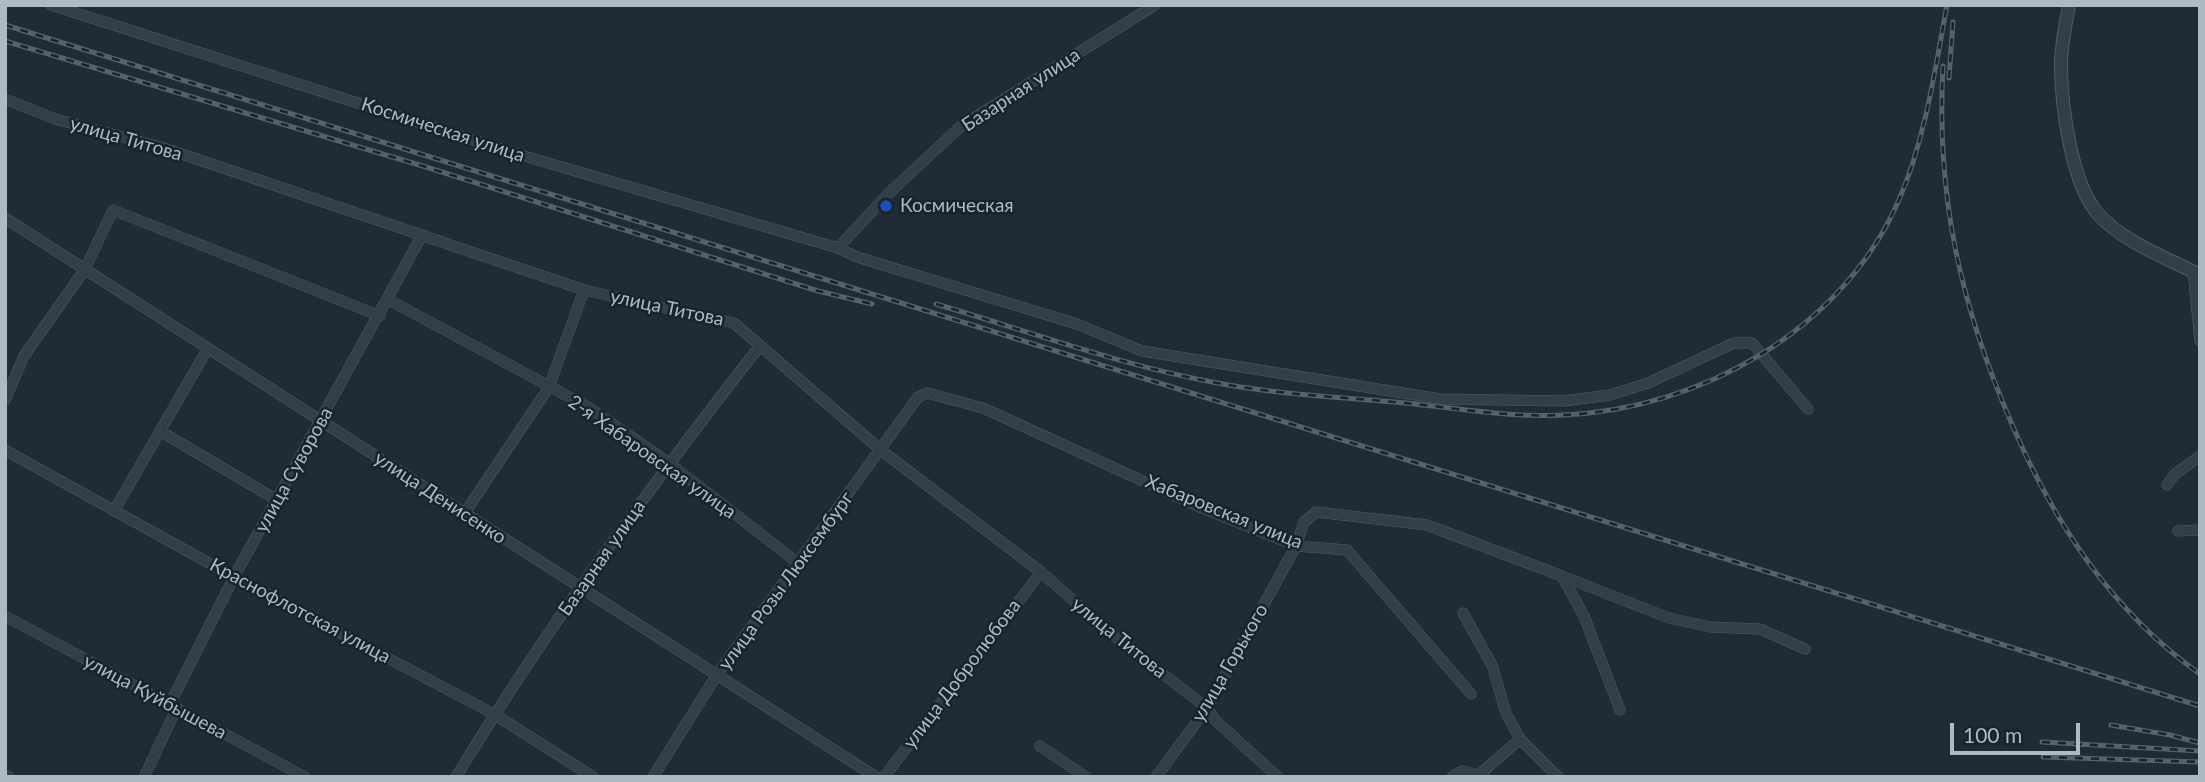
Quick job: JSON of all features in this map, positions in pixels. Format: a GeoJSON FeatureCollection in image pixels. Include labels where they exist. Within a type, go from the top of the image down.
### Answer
{"type":"FeatureCollection","features":[{"type":"Feature","properties":{"kind":"street","name":"Космическая улица"},"geometry":{"type":"LineString","coordinates":[[51,5],[514,153],[838,248],[857,257],[1077,324],[1142,351],[1440,399],[1564,401],[1610,395],[1648,383],[1734,343],[1752,344],[1808,409]]}},
{"type":"Feature","properties":{"kind":"street","name":"Базарная улица"},"geometry":{"type":"LineString","coordinates":[[838,248],[888,194],[961,126],[1155,5]]}},
{"type":"Feature","properties":{"kind":"street"},"geometry":{"type":"LineString","coordinates":[[2069,5],[2061,63],[2077,172],[2086,196],[2098,214],[2112,226],[2196,273],[2200,341]]}},
{"type":"Feature","properties":{"kind":"street","name":"улица Титова"},"geometry":{"type":"LineString","coordinates":[[5,99],[55,119],[164,148],[584,290],[734,323],[882,451],[1041,572],[1110,633],[1207,708],[1215,720],[1278,777]]}},
{"type":"Feature","properties":{"kind":"street"},"geometry":{"type":"LineString","coordinates":[[5,400],[24,356],[85,269],[113,210],[380,316]]}},
{"type":"Feature","properties":{"kind":"street","name":"улица Денисенко"},"geometry":{"type":"LineString","coordinates":[[5,218],[581,589],[718,673],[876,777]]}},
{"type":"Feature","properties":{"kind":"street","name":"улица Суворова"},"geometry":{"type":"LineString","coordinates":[[144,777],[173,706],[234,577],[389,300],[421,237]]}},
{"type":"Feature","properties":{"kind":"street"},"geometry":{"type":"LineString","coordinates":[[464,514],[549,387],[584,290]]}},
{"type":"Feature","properties":{"kind":"street","name":"2-я Хабаровская улица"},"geometry":{"type":"LineString","coordinates":[[389,300],[588,407],[668,463],[798,563]]}},
{"type":"Feature","properties":{"kind":"street","name":"Базарная улица"},"geometry":{"type":"LineString","coordinates":[[456,777],[494,713],[668,463],[759,347]]}},
{"type":"Feature","properties":{"kind":"street"},"geometry":{"type":"LineString","coordinates":[[114,511],[208,348]]}},
{"type":"Feature","properties":{"kind":"street","name":"улица Розы Люксембург"},"geometry":{"type":"LineString","coordinates":[[653,777],[718,673],[882,451],[918,397],[927,393]]}},
{"type":"Feature","properties":{"kind":"street","name":"Хабаровская улица"},"geometry":{"type":"LineString","coordinates":[[927,393],[983,408],[1202,508],[1296,546],[1347,550],[1471,694]]}},
{"type":"Feature","properties":{"kind":"street"},"geometry":{"type":"LineString","coordinates":[[160,430],[277,499]]}},
{"type":"Feature","properties":{"kind":"street","name":"Краснофлотская улица"},"geometry":{"type":"LineString","coordinates":[[5,450],[234,577],[494,713],[593,777]]}},
{"type":"Feature","properties":{"kind":"street"},"geometry":{"type":"LineString","coordinates":[[2167,485],[2175,474],[2200,456]]}},
{"type":"Feature","properties":{"kind":"street","name":"улица Горького"},"geometry":{"type":"LineString","coordinates":[[1156,777],[1207,708],[1296,546],[1304,522],[1316,512],[1427,525],[1669,618],[1710,626],[1760,629],[1805,649]]}},
{"type":"Feature","properties":{"kind":"street"},"geometry":{"type":"LineString","coordinates":[[2178,531],[2200,530]]}},
{"type":"Feature","properties":{"kind":"street","name":"улица Добролюбова"},"geometry":{"type":"LineString","coordinates":[[884,777],[1041,572]]}},
{"type":"Feature","properties":{"kind":"street"},"geometry":{"type":"LineString","coordinates":[[1562,576],[1584,616],[1620,710]]}},
{"type":"Feature","properties":{"kind":"street"},"geometry":{"type":"LineString","coordinates":[[1463,613],[1492,665],[1506,713],[1520,739],[1558,777]]}},
{"type":"Feature","properties":{"kind":"street","name":"улица Куйбышева"},"geometry":{"type":"LineString","coordinates":[[5,617],[305,777]]}},
{"type":"Feature","properties":{"kind":"street"},"geometry":{"type":"LineString","coordinates":[[1452,777],[1462,772],[1482,775],[1520,739]]}},
{"type":"Feature","properties":{"kind":"street"},"geometry":{"type":"LineString","coordinates":[[1040,746],[1086,777]]}},
{"type":"Feature","properties":{"kind":"railway"},"geometry":{"type":"LineString","coordinates":[[936,304],[1150,368],[1268,391],[1543,416],[1614,409],[1665,397],[1714,379],[1760,355],[1803,325],[1841,289],[1873,248],[1898,202],[1915,155],[1928,105],[1947,5]]}},
{"type":"Feature","properties":{"kind":"railway"},"geometry":{"type":"LineString","coordinates":[[1949,78],[1953,22]]}},
{"type":"Feature","properties":{"kind":"railway"},"geometry":{"type":"LineString","coordinates":[[5,25],[2200,706]]}},
{"type":"Feature","properties":{"kind":"railway"},"geometry":{"type":"LineString","coordinates":[[5,41],[426,167],[818,291],[872,304]]}},
{"type":"Feature","properties":{"kind":"railway"},"geometry":{"type":"LineString","coordinates":[[1943,66],[1943,159],[1955,248],[1978,335],[2011,422],[2046,494],[2088,562],[2139,622],[2200,674]]}},
{"type":"Feature","properties":{"kind":"railway"},"geometry":{"type":"LineString","coordinates":[[2111,725],[2200,743]]}},
{"type":"Feature","properties":{"kind":"railway"},"geometry":{"type":"LineString","coordinates":[[2042,742],[2200,751]]}},
{"type":"Feature","properties":{"kind":"railway"},"geometry":{"type":"LineString","coordinates":[[2043,757],[2200,762]]}},
{"type":"Feature","properties":{"kind":"place","name":"Космическая"},"geometry":{"type":"Point","coordinates":[886,206]}}]}
